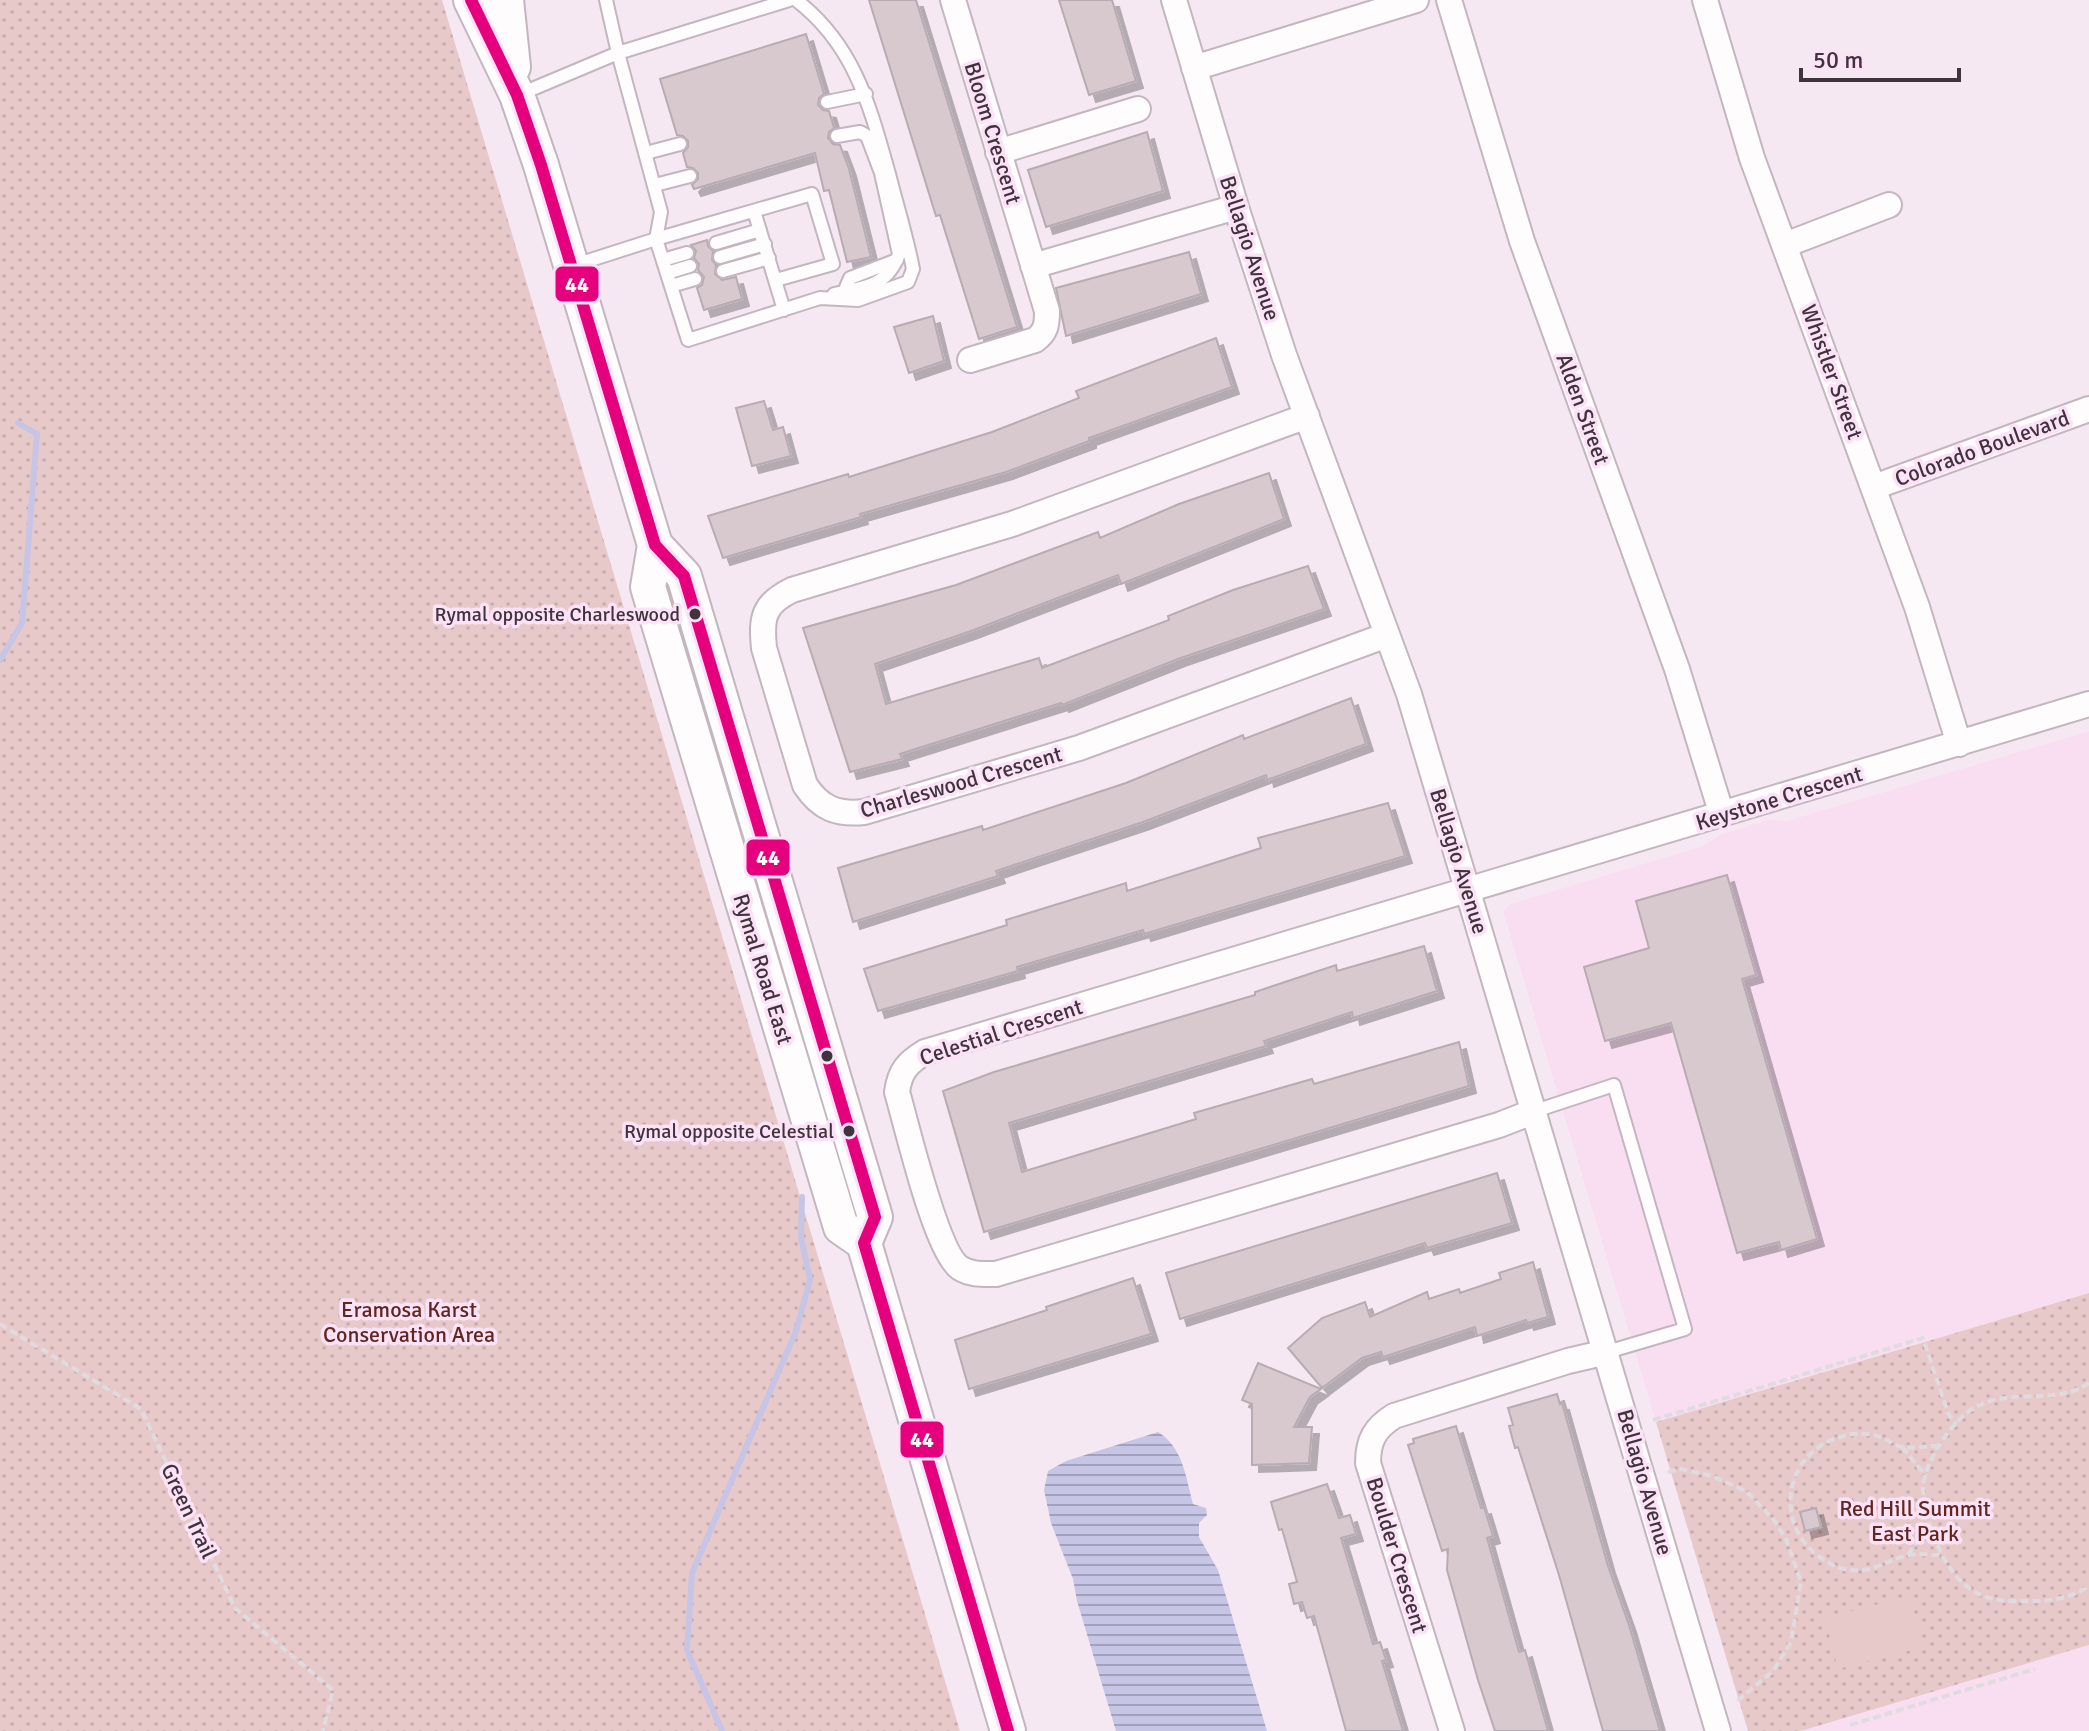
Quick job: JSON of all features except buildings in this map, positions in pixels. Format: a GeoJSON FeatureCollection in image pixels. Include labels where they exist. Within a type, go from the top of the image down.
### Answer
{"type":"FeatureCollection","features":[{"type":"Feature","properties":{"kind":"main road","name":"Rymal Road East"},"geometry":{"type":"LineString","coordinates":[[471,0],[517,95],[572,266],[655,545],[648,587],[841,1227],[864,1243],[1008,1731]]}},
{"type":"Feature","properties":{"kind":"main road","name":"Rymal Road East"},"geometry":{"type":"LineString","coordinates":[[506,0],[517,95]]}},
{"type":"Feature","properties":{"kind":"street","name":"Bloom Crescent"},"geometry":{"type":"LineString","coordinates":[[953,0],[1047,311],[1047,325],[1043,334],[1035,340],[970,360]]}},
{"type":"Feature","properties":{"kind":"street","name":"Bellagio Avenue"},"geometry":{"type":"LineString","coordinates":[[1174,0],[1284,355],[1409,694],[1718,1731]]}},
{"type":"Feature","properties":{"kind":"street"},"geometry":{"type":"LineString","coordinates":[[1194,68],[1416,0]]}},
{"type":"Feature","properties":{"kind":"street","name":"Alden Street"},"geometry":{"type":"LineString","coordinates":[[1449,0],[1522,241],[1677,669],[1722,815]]}},
{"type":"Feature","properties":{"kind":"street","name":"Whistler Street"},"geometry":{"type":"LineString","coordinates":[[1705,0],[1752,158],[1917,607],[1959,744]]}},
{"type":"Feature","properties":{"kind":"street"},"geometry":{"type":"LineString","coordinates":[[998,152],[1138,109]]}},
{"type":"Feature","properties":{"kind":"street"},"geometry":{"type":"LineString","coordinates":[[1785,245],[1889,205]]}},
{"type":"Feature","properties":{"kind":"street"},"geometry":{"type":"LineString","coordinates":[[1033,266],[1236,207]]}},
{"type":"Feature","properties":{"kind":"street","name":"Colorado Boulevard"},"geometry":{"type":"LineString","coordinates":[[1874,487],[2089,409]]}},
{"type":"Feature","properties":{"kind":"street","name":"Charleswood Crescent"},"geometry":{"type":"LineString","coordinates":[[1307,416],[1012,524],[792,590],[775,599],[766,612],[762,627],[764,648],[805,785],[814,799],[830,810],[846,814],[864,812],[1079,748],[1387,635]]}},
{"type":"Feature","properties":{"kind":"street","name":"Keystone Crescent"},"geometry":{"type":"LineString","coordinates":[[1468,889],[2089,704]]}},
{"type":"Feature","properties":{"kind":"street","name":"Celestial Crescent"},"geometry":{"type":"LineString","coordinates":[[1468,889],[925,1052],[908,1062],[900,1076],[897,1092],[941,1242],[959,1267],[976,1275],[996,1274],[1484,1130],[1535,1111]]}},
{"type":"Feature","properties":{"kind":"street","name":"Boulder Crescent"},"geometry":{"type":"LineString","coordinates":[[1452,1731],[1368,1463],[1368,1444],[1380,1425],[1394,1416],[1568,1361],[1607,1352]]}},
{"type":"Feature","properties":{"kind":"lane"},"geometry":{"type":"LineString","coordinates":[[606,0],[661,212],[656,239],[688,340],[884,279],[899,254],[881,173],[867,136],[860,132],[837,136]]}},
{"type":"Feature","properties":{"kind":"lane"},"geometry":{"type":"LineString","coordinates":[[517,95],[618,53],[789,0]]}},
{"type":"Feature","properties":{"kind":"lane"},"geometry":{"type":"LineString","coordinates":[[796,0],[811,12],[847,57],[866,94],[913,269],[908,282],[858,300],[820,298]]}},
{"type":"Feature","properties":{"kind":"lane"},"geometry":{"type":"LineString","coordinates":[[827,102],[866,94]]}},
{"type":"Feature","properties":{"kind":"lane"},"geometry":{"type":"LineString","coordinates":[[646,153],[680,144]]}},
{"type":"Feature","properties":{"kind":"lane"},"geometry":{"type":"LineString","coordinates":[[655,185],[690,176]]}},
{"type":"Feature","properties":{"kind":"lane"},"geometry":{"type":"LineString","coordinates":[[572,266],[812,194],[833,264],[776,280]]}},
{"type":"Feature","properties":{"kind":"lane"},"geometry":{"type":"LineString","coordinates":[[754,211],[784,310]]}},
{"type":"Feature","properties":{"kind":"lane"},"geometry":{"type":"LineString","coordinates":[[716,243],[760,230]]}},
{"type":"Feature","properties":{"kind":"lane"},"geometry":{"type":"LineString","coordinates":[[720,257],[765,244]]}},
{"type":"Feature","properties":{"kind":"lane"},"geometry":{"type":"LineString","coordinates":[[723,271],[769,258]]}},
{"type":"Feature","properties":{"kind":"lane"},"geometry":{"type":"LineString","coordinates":[[665,266],[688,259]]}},
{"type":"Feature","properties":{"kind":"lane"},"geometry":{"type":"LineString","coordinates":[[671,286],[695,279]]}},
{"type":"Feature","properties":{"kind":"lane"},"geometry":{"type":"LineString","coordinates":[[1535,1111],[1614,1085],[1685,1329],[1607,1352]]}},
{"type":"Feature","properties":{"kind":"path","name":"Green Trail"},"geometry":{"type":"LineString","coordinates":[[0,1324],[141,1409],[235,1608],[333,1690],[323,1731]]}},
{"type":"Feature","properties":{"kind":"path"},"geometry":{"type":"LineString","coordinates":[[1653,1420],[1923,1338],[1948,1413],[1956,1424]]}},
{"type":"Feature","properties":{"kind":"path"},"geometry":{"type":"LineString","coordinates":[[2089,1383],[2076,1392],[1987,1400],[1956,1424],[1939,1446],[1923,1485],[1931,1533],[1940,1555],[1961,1581],[1986,1598],[2050,1601],[2089,1586]]}},
{"type":"Feature","properties":{"kind":"path"},"geometry":{"type":"LineString","coordinates":[[1926,1476],[1902,1447],[1882,1437],[1860,1432],[1835,1438],[1815,1449],[1802,1461],[1793,1478],[1788,1504],[1797,1534],[1811,1551],[1844,1569],[1870,1570],[1908,1555],[1940,1555]]}},
{"type":"Feature","properties":{"kind":"path"},"geometry":{"type":"LineString","coordinates":[[1902,1447],[1939,1446]]}},
{"type":"Feature","properties":{"kind":"path"},"geometry":{"type":"LineString","coordinates":[[1668,1472],[1680,1469],[1712,1476],[1746,1491],[1774,1520],[1786,1539],[1801,1582],[1791,1642],[1774,1670],[1736,1702]]}},
{"type":"Feature","properties":{"kind":"path"},"geometry":{"type":"LineString","coordinates":[[1908,1555],[1929,1522]]}},
{"type":"Feature","properties":{"kind":"path"},"geometry":{"type":"LineString","coordinates":[[1786,1539],[1797,1534]]}},
{"type":"Feature","properties":{"kind":"path"},"geometry":{"type":"LineString","coordinates":[[1850,1725],[2035,1669]]}},
{"type":"Feature","properties":{"kind":"shaded area"},"geometry":{"type":"Polygon","coordinates":[[[2089,731],[2089,1293],[1656,1422],[1503,911],[1511,904],[1703,846],[1720,835],[1768,820],[1787,821],[2089,731]]]}},
{"type":"Feature","properties":{"kind":"shaded area"},"geometry":{"type":"Polygon","coordinates":[[[2089,1645],[2089,1731],[1801,1731],[2089,1645]]]}},
{"type":"Feature","properties":{"kind":"green space","name":"Eramosa Karst Conservation Area"},"geometry":{"type":"Polygon","coordinates":[[[0,0],[442,0],[960,1731],[0,1731],[0,0]]]}},
{"type":"Feature","properties":{"kind":"green space","name":"Red Hill Summit East Park"},"geometry":{"type":"Polygon","coordinates":[[[2089,1293],[2089,1645],[1801,1731],[1748,1731],[1656,1422],[2089,1293]]]}},
{"type":"Feature","properties":{"kind":"green space"},"geometry":{"type":"Polygon","coordinates":[[[1910,1596],[1923,1647],[1838,1669],[1825,1618],[1910,1596]]]}},
{"type":"Feature","properties":{"kind":"water"},"geometry":{"type":"Polygon","coordinates":[[[1158,1432],[1178,1455],[1193,1504],[1206,1508],[1207,1515],[1199,1523],[1199,1537],[1218,1570],[1267,1731],[1116,1731],[1073,1579],[1051,1523],[1044,1490],[1048,1471],[1066,1461],[1158,1432]]]}},
{"type":"Feature","properties":{"kind":"waterway"},"geometry":{"type":"LineString","coordinates":[[0,660],[22,623],[37,434],[18,423]]}},
{"type":"Feature","properties":{"kind":"waterway"},"geometry":{"type":"LineString","coordinates":[[722,1731],[687,1650],[692,1573],[796,1331],[810,1280],[801,1237],[802,1197]]}},
{"type":"Feature","properties":{"kind":"transit line","name":"44"},"geometry":{"type":"LineString","coordinates":[[471,0],[517,95],[541,165],[655,545],[684,576],[875,1217],[864,1243],[1008,1731]]}},
{"type":"Feature","properties":{"kind":"place","name":"Rymal opposite Charleswood"},"geometry":{"type":"Point","coordinates":[695,614]}},
{"type":"Feature","properties":{"kind":"place","name":"Rymal opposite Celestial"},"geometry":{"type":"Point","coordinates":[849,1131]}}]}
